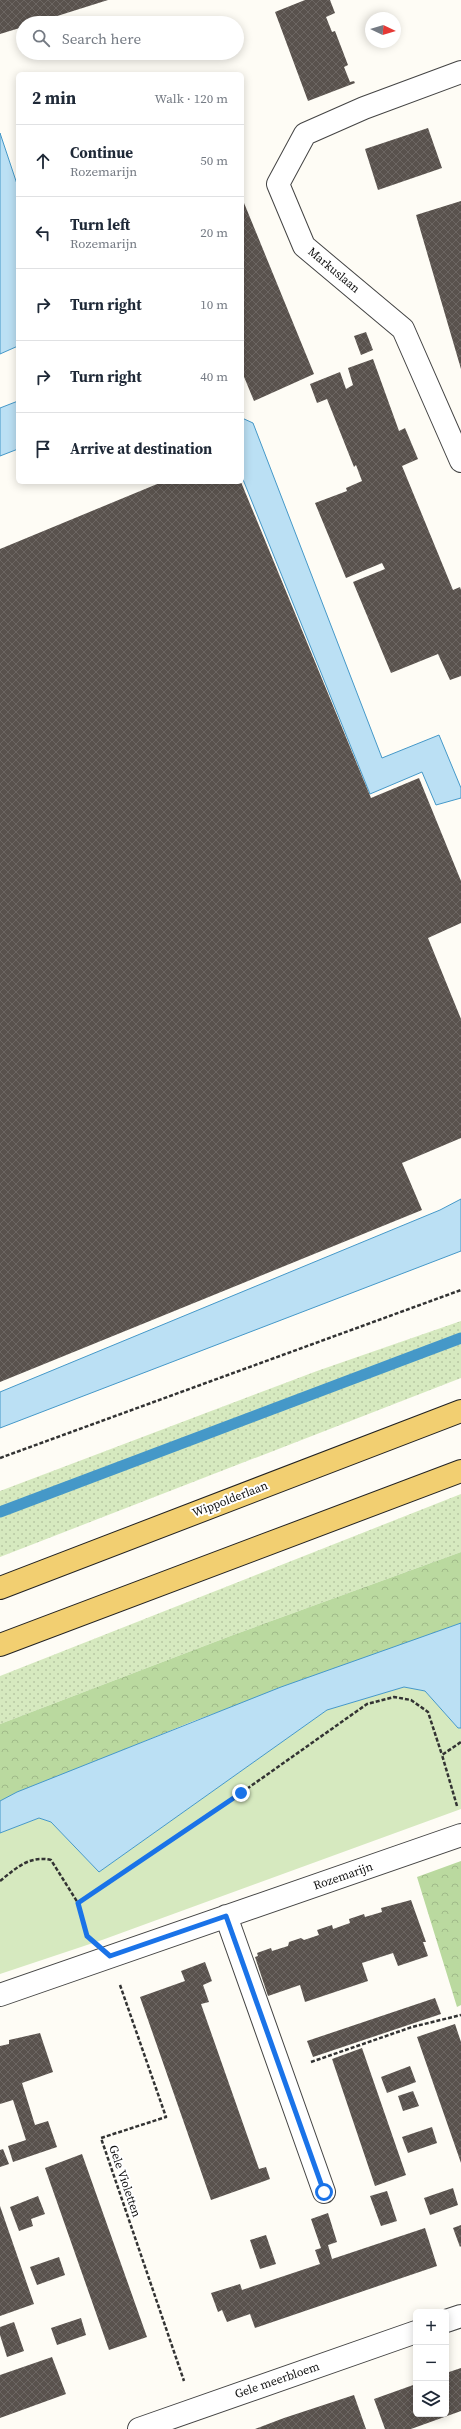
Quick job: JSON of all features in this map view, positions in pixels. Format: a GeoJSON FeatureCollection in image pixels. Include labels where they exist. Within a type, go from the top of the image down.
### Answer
{"type":"FeatureCollection","features":[{"type":"Feature","properties":{"kind":"main road","name":"Wippolderlaan"},"geometry":{"type":"LineString","coordinates":[[0,1588],[461,1411]]}},
{"type":"Feature","properties":{"kind":"main road"},"geometry":{"type":"LineString","coordinates":[[0,1645],[461,1471]]}},
{"type":"Feature","properties":{"kind":"street","name":"Markuslaan"},"geometry":{"type":"LineString","coordinates":[[461,72],[364,108],[305,134],[278,184],[304,246],[403,329],[461,461]]}},
{"type":"Feature","properties":{"kind":"street","name":"Rozemarijn"},"geometry":{"type":"LineString","coordinates":[[0,1995],[226,1916],[460,1824]]}},
{"type":"Feature","properties":{"kind":"street"},"geometry":{"type":"LineString","coordinates":[[226,1916],[324,2192]]}},
{"type":"Feature","properties":{"kind":"street"},"geometry":{"type":"LineString","coordinates":[[449,2320],[461,2316]]}},
{"type":"Feature","properties":{"kind":"street","name":"Gele meerbloem"},"geometry":{"type":"LineString","coordinates":[[139,2429],[413,2333]]}},
{"type":"Feature","properties":{"kind":"path"},"geometry":{"type":"LineString","coordinates":[[0,1458],[461,1290]]}},
{"type":"Feature","properties":{"kind":"path"},"geometry":{"type":"LineString","coordinates":[[78,1903],[241,1793],[367,1704],[394,1697],[411,1700],[428,1712],[442,1755],[460,1824]]}},
{"type":"Feature","properties":{"kind":"path"},"geometry":{"type":"LineString","coordinates":[[442,1755],[461,1742]]}},
{"type":"Feature","properties":{"kind":"path"},"geometry":{"type":"LineString","coordinates":[[0,1881],[22,1863],[41,1858],[52,1860],[78,1903],[87,1936],[110,1956]]}},
{"type":"Feature","properties":{"kind":"path","name":"Gele Violetten"},"geometry":{"type":"LineString","coordinates":[[110,1956],[166,2117],[101,2138],[194,2410]]}},
{"type":"Feature","properties":{"kind":"path"},"geometry":{"type":"LineString","coordinates":[[281,2072],[412,2027],[461,2015]]}},
{"type":"Feature","properties":{"kind":"green space"},"geometry":{"type":"Polygon","coordinates":[[[461,1321],[461,1378],[0,1557],[0,1491],[317,1371],[461,1321]]]}},
{"type":"Feature","properties":{"kind":"green space"},"geometry":{"type":"Polygon","coordinates":[[[461,1494],[461,1552],[233,1635],[0,1724],[0,1676],[461,1494]]]}},
{"type":"Feature","properties":{"kind":"green space"},"geometry":{"type":"Polygon","coordinates":[[[461,1552],[461,1623],[191,1722],[0,1801],[0,1724],[233,1635],[461,1552]]]}},
{"type":"Feature","properties":{"kind":"green space"},"geometry":{"type":"Polygon","coordinates":[[[404,1687],[425,1691],[458,1728],[461,1728],[461,1809],[102,1940],[0,1974],[0,1833],[39,1818],[51,1822],[99,1872],[327,1710],[404,1687]]]}},
{"type":"Feature","properties":{"kind":"green space"},"geometry":{"type":"Polygon","coordinates":[[[461,1861],[461,2005],[457,2007],[417,1877],[461,1861]]]}},
{"type":"Feature","properties":{"kind":"water"},"geometry":{"type":"Polygon","coordinates":[[[0,133],[16,181],[16,347],[0,354],[0,133]]]}},
{"type":"Feature","properties":{"kind":"water"},"geometry":{"type":"Polygon","coordinates":[[[16,402],[16,450],[0,456],[0,408],[16,402]]]}},
{"type":"Feature","properties":{"kind":"water"},"geometry":{"type":"Polygon","coordinates":[[[244,419],[253,423],[382,758],[439,735],[461,788],[461,798],[436,805],[422,772],[370,794],[244,482],[244,419]]]}},
{"type":"Feature","properties":{"kind":"water"},"geometry":{"type":"Polygon","coordinates":[[[461,1199],[461,1251],[0,1428],[0,1392],[440,1210],[461,1199]]]}},
{"type":"Feature","properties":{"kind":"water"},"geometry":{"type":"Polygon","coordinates":[[[461,1623],[461,1728],[458,1728],[425,1691],[404,1687],[327,1710],[99,1872],[51,1822],[39,1818],[0,1833],[0,1801],[17,1792],[281,1687],[461,1623]]]}},
{"type":"Feature","properties":{"kind":"building"},"geometry":{"type":"Polygon","coordinates":[[[0,0],[108,0],[57,16],[16,16],[16,29],[0,34],[0,0]]]}},
{"type":"Feature","properties":{"kind":"building"},"geometry":{"type":"Polygon","coordinates":[[[305,0],[330,0],[335,13],[326,17],[332,32],[335,31],[348,65],[344,67],[350,82],[354,81],[355,83],[308,101],[275,12],[305,0]]]}},
{"type":"Feature","properties":{"kind":"building"},"geometry":{"type":"Polygon","coordinates":[[[428,128],[442,168],[378,190],[365,149],[428,128]]]}},
{"type":"Feature","properties":{"kind":"building"},"geometry":{"type":"Polygon","coordinates":[[[461,201],[461,369],[416,215],[461,201]]]}},
{"type":"Feature","properties":{"kind":"building"},"geometry":{"type":"Polygon","coordinates":[[[244,203],[314,374],[254,401],[244,377],[244,203]]]}},
{"type":"Feature","properties":{"kind":"building"},"geometry":{"type":"Polygon","coordinates":[[[366,332],[373,350],[361,355],[354,336],[366,332]]]}},
{"type":"Feature","properties":{"kind":"building"},"geometry":{"type":"Polygon","coordinates":[[[373,359],[399,431],[405,428],[418,459],[402,466],[453,590],[460,587],[461,590],[461,676],[450,680],[438,654],[391,673],[353,582],[385,569],[382,563],[346,578],[315,503],[347,491],[346,488],[362,481],[356,465],[354,467],[327,399],[317,403],[310,384],[340,372],[346,389],[353,385],[348,368],[373,359]]]}},
{"type":"Feature","properties":{"kind":"building"},"geometry":{"type":"Polygon","coordinates":[[[157,484],[242,484],[371,798],[419,778],[461,881],[461,923],[428,938],[461,1019],[461,1138],[402,1163],[422,1210],[0,1382],[0,549],[157,484]]]}},
{"type":"Feature","properties":{"kind":"building"},"geometry":{"type":"Polygon","coordinates":[[[411,1900],[426,1942],[423,1942],[428,1956],[398,1966],[393,1953],[362,1963],[368,1981],[305,2002],[300,1985],[268,1996],[255,1957],[258,1956],[257,1953],[271,1948],[272,1951],[288,1946],[289,1942],[301,1938],[304,1940],[319,1935],[317,1930],[332,1925],[333,1929],[350,1923],[349,1919],[364,1914],[365,1917],[382,1912],[381,1908],[411,1900]]]}},
{"type":"Feature","properties":{"kind":"building"},"geometry":{"type":"Polygon","coordinates":[[[205,1962],[212,1981],[203,1985],[209,2002],[201,2004],[259,2169],[266,2167],[270,2179],[211,2200],[140,1997],[185,1981],[181,1971],[205,1962]]]}},
{"type":"Feature","properties":{"kind":"building"},"geometry":{"type":"Polygon","coordinates":[[[435,1998],[441,2014],[313,2057],[307,2041],[435,1998]]]}},
{"type":"Feature","properties":{"kind":"building"},"geometry":{"type":"Polygon","coordinates":[[[455,2024],[461,2042],[461,2163],[417,2037],[455,2024]]]}},
{"type":"Feature","properties":{"kind":"building"},"geometry":{"type":"Polygon","coordinates":[[[40,2033],[53,2072],[22,2083],[35,2125],[48,2121],[57,2147],[13,2162],[8,2146],[26,2140],[13,2100],[0,2104],[0,2046],[9,2044],[9,2040],[40,2033]]]}},
{"type":"Feature","properties":{"kind":"building"},"geometry":{"type":"Polygon","coordinates":[[[362,2048],[406,2175],[375,2186],[332,2059],[362,2048]]]}},
{"type":"Feature","properties":{"kind":"building"},"geometry":{"type":"Polygon","coordinates":[[[410,2066],[416,2082],[387,2093],[381,2077],[410,2066]]]}},
{"type":"Feature","properties":{"kind":"building"},"geometry":{"type":"Polygon","coordinates":[[[413,2091],[419,2106],[403,2111],[398,2096],[413,2091]]]}},
{"type":"Feature","properties":{"kind":"building"},"geometry":{"type":"Polygon","coordinates":[[[432,2127],[437,2143],[408,2153],[402,2137],[432,2127]]]}},
{"type":"Feature","properties":{"kind":"building"},"geometry":{"type":"Polygon","coordinates":[[[3,2149],[9,2164],[0,2167],[0,2150],[3,2149]]]}},
{"type":"Feature","properties":{"kind":"building"},"geometry":{"type":"Polygon","coordinates":[[[82,2154],[147,2337],[109,2350],[45,2168],[82,2154]]]}},
{"type":"Feature","properties":{"kind":"building"},"geometry":{"type":"Polygon","coordinates":[[[453,2188],[458,2205],[430,2215],[424,2198],[453,2188]]]}},
{"type":"Feature","properties":{"kind":"building"},"geometry":{"type":"Polygon","coordinates":[[[387,2191],[397,2221],[381,2226],[370,2196],[387,2191]]]}},
{"type":"Feature","properties":{"kind":"building"},"geometry":{"type":"Polygon","coordinates":[[[38,2196],[45,2214],[31,2219],[33,2226],[19,2231],[10,2207],[38,2196]]]}},
{"type":"Feature","properties":{"kind":"building"},"geometry":{"type":"Polygon","coordinates":[[[0,2206],[34,2304],[0,2316],[0,2206]]]}},
{"type":"Feature","properties":{"kind":"building"},"geometry":{"type":"Polygon","coordinates":[[[328,2213],[337,2242],[328,2245],[332,2259],[425,2228],[437,2266],[255,2328],[250,2314],[227,2322],[222,2310],[218,2312],[211,2293],[240,2284],[242,2290],[320,2264],[315,2250],[321,2248],[311,2219],[328,2213]]]}},
{"type":"Feature","properties":{"kind":"building"},"geometry":{"type":"Polygon","coordinates":[[[461,2225],[461,2246],[460,2247],[453,2228],[461,2225]]]}},
{"type":"Feature","properties":{"kind":"building"},"geometry":{"type":"Polygon","coordinates":[[[266,2235],[276,2264],[260,2269],[250,2240],[266,2235]]]}},
{"type":"Feature","properties":{"kind":"building"},"geometry":{"type":"Polygon","coordinates":[[[59,2257],[65,2275],[37,2285],[30,2267],[59,2257]]]}},
{"type":"Feature","properties":{"kind":"building"},"geometry":{"type":"Polygon","coordinates":[[[81,2318],[86,2335],[57,2345],[51,2328],[81,2318]]]}},
{"type":"Feature","properties":{"kind":"building"},"geometry":{"type":"Polygon","coordinates":[[[14,2322],[24,2351],[7,2357],[0,2335],[0,2327],[14,2322]]]}},
{"type":"Feature","properties":{"kind":"building"},"geometry":{"type":"Polygon","coordinates":[[[52,2357],[66,2394],[0,2418],[0,2375],[52,2357]]]}},
{"type":"Feature","properties":{"kind":"building"},"geometry":{"type":"Polygon","coordinates":[[[461,2368],[461,2411],[449,2415],[449,2381],[449,2372],[461,2368]]]}},
{"type":"Feature","properties":{"kind":"building"},"geometry":{"type":"Polygon","coordinates":[[[413,2385],[413,2417],[444,2417],[411,2429],[385,2429],[374,2399],[413,2385]]]}},
{"type":"Feature","properties":{"kind":"building"},"geometry":{"type":"Polygon","coordinates":[[[354,2395],[366,2429],[255,2429],[284,2418],[354,2395]]]}},
{"type":"Feature","properties":{"kind":"waterway"},"geometry":{"type":"LineString","coordinates":[[0,1512],[461,1338]]}},
{"type":"Feature","properties":{"kind":"route"},"geometry":{"type":"LineString","coordinates":[[241,1793],[78,1903],[87,1936],[110,1956],[226,1916],[324,2192]]}}]}
